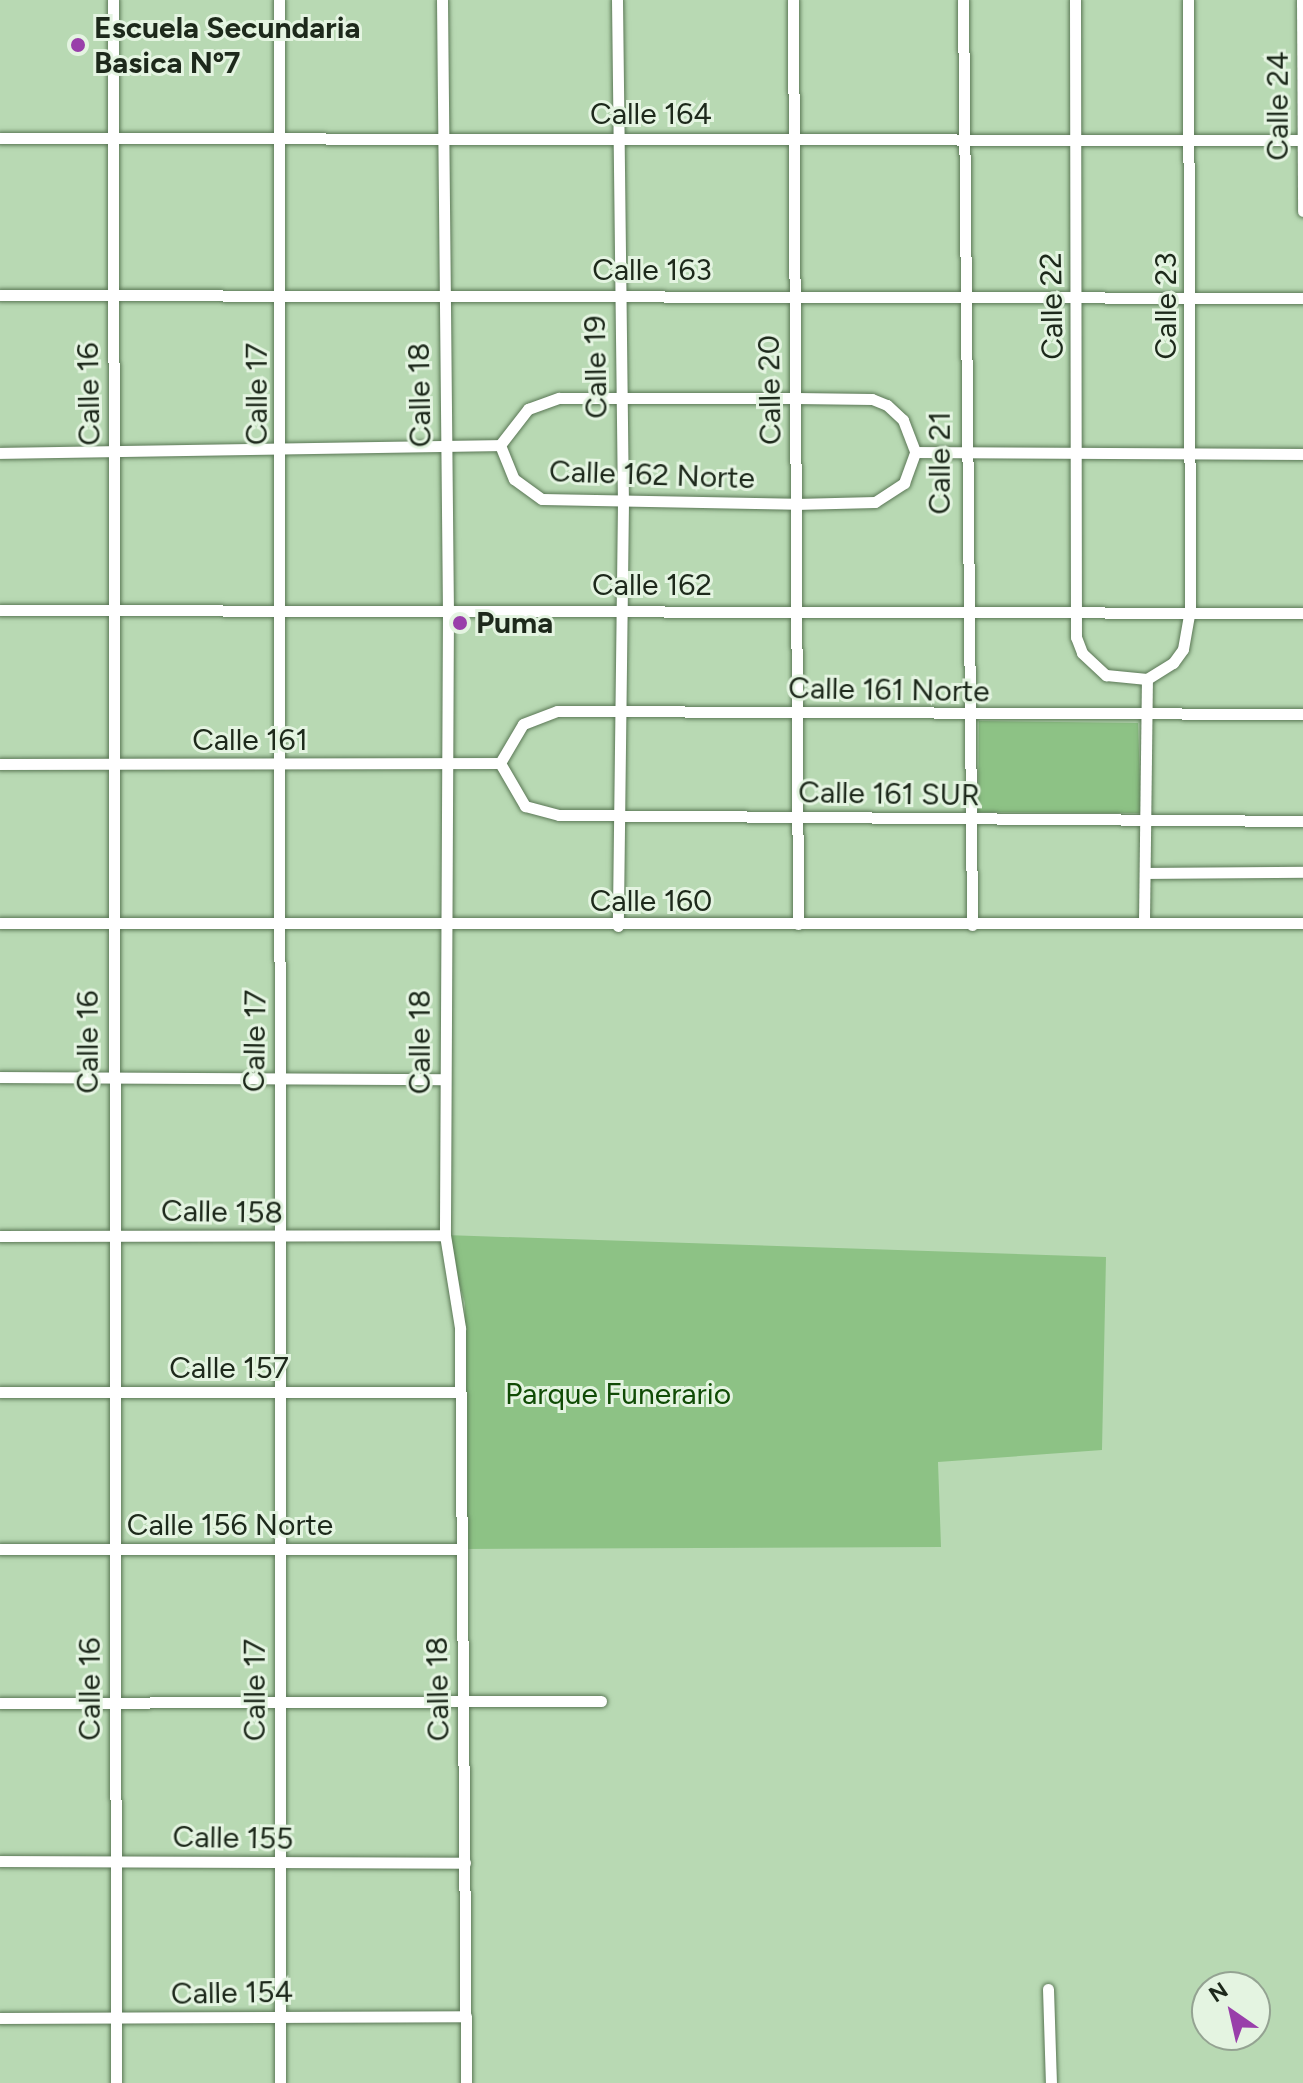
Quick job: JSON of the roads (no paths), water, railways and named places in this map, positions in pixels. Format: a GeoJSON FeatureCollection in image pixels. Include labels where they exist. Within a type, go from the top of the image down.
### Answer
{"type":"FeatureCollection","features":[{"type":"Feature","properties":{"kind":"street","name":"Calle 16"},"geometry":{"type":"LineString","coordinates":[[113,0],[113,1860],[116,2083]]}},
{"type":"Feature","properties":{"kind":"street","name":"Calle 17"},"geometry":{"type":"LineString","coordinates":[[279,0],[283,763],[278,1077],[280,2083]]}},
{"type":"Feature","properties":{"kind":"street","name":"Calle 18"},"geometry":{"type":"LineString","coordinates":[[442,0],[445,136],[442,296],[448,610],[443,1079],[445,1235],[459,1298],[466,2083]]}},
{"type":"Feature","properties":{"kind":"street","name":"Calle 19"},"geometry":{"type":"LineString","coordinates":[[617,0],[623,502],[618,926]]}},
{"type":"Feature","properties":{"kind":"street","name":"Calle 20"},"geometry":{"type":"LineString","coordinates":[[793,0],[798,924]]}},
{"type":"Feature","properties":{"kind":"street","name":"Calle 21"},"geometry":{"type":"LineString","coordinates":[[963,0],[964,453],[974,819],[972,925]]}},
{"type":"Feature","properties":{"kind":"street","name":"Calle 22"},"geometry":{"type":"LineString","coordinates":[[1075,0],[1076,637],[1094,668],[1121,679],[1147,679]]}},
{"type":"Feature","properties":{"kind":"street","name":"Calle 23"},"geometry":{"type":"LineString","coordinates":[[1147,679],[1173,663],[1183,649],[1190,611],[1188,0]]}},
{"type":"Feature","properties":{"kind":"street","name":"Calle 24"},"geometry":{"type":"LineString","coordinates":[[1302,0],[1303,211]]}},
{"type":"Feature","properties":{"kind":"street","name":"Calle 164"},"geometry":{"type":"LineString","coordinates":[[0,138],[112,141],[279,135],[1302,140]]}},
{"type":"Feature","properties":{"kind":"street","name":"Calle 163"},"geometry":{"type":"LineString","coordinates":[[0,295],[1075,294],[1303,298]]}},
{"type":"Feature","properties":{"kind":"street"},"geometry":{"type":"LineString","coordinates":[[0,453],[281,451],[500,445],[516,419],[541,402],[620,397],[872,399],[887,405],[903,420],[915,452],[1303,454]]}},
{"type":"Feature","properties":{"kind":"street","name":"Calle 162 Norte"},"geometry":{"type":"LineString","coordinates":[[500,445],[514,479],[542,499],[623,502],[875,502],[904,483],[915,452]]}},
{"type":"Feature","properties":{"kind":"street","name":"Calle 162"},"geometry":{"type":"LineString","coordinates":[[0,610],[281,607],[1303,613]]}},
{"type":"Feature","properties":{"kind":"street"},"geometry":{"type":"LineString","coordinates":[[1144,921],[1147,679]]}},
{"type":"Feature","properties":{"kind":"street","name":"Calle 161 Norte"},"geometry":{"type":"LineString","coordinates":[[500,763],[512,735],[539,715],[620,712],[1303,714]]}},
{"type":"Feature","properties":{"kind":"street","name":"Calle 161"},"geometry":{"type":"LineString","coordinates":[[0,764],[500,763]]}},
{"type":"Feature","properties":{"kind":"street","name":"Calle 161 SUR"},"geometry":{"type":"LineString","coordinates":[[500,763],[511,789],[539,813],[1303,821]]}},
{"type":"Feature","properties":{"kind":"street"},"geometry":{"type":"LineString","coordinates":[[1145,873],[1303,872]]}},
{"type":"Feature","properties":{"kind":"street","name":"Calle 160"},"geometry":{"type":"LineString","coordinates":[[0,923],[444,922],[618,926],[1144,921],[1303,923]]}},
{"type":"Feature","properties":{"kind":"street"},"geometry":{"type":"LineString","coordinates":[[0,1077],[443,1079]]}},
{"type":"Feature","properties":{"kind":"street","name":"Calle 158"},"geometry":{"type":"LineString","coordinates":[[0,1236],[445,1235]]}},
{"type":"Feature","properties":{"kind":"street","name":"Calle 157"},"geometry":{"type":"LineString","coordinates":[[0,1392],[458,1392]]}},
{"type":"Feature","properties":{"kind":"street","name":"Calle 156 Norte"},"geometry":{"type":"LineString","coordinates":[[0,1549],[460,1549]]}},
{"type":"Feature","properties":{"kind":"street"},"geometry":{"type":"LineString","coordinates":[[0,1703],[601,1701]]}},
{"type":"Feature","properties":{"kind":"street","name":"Calle 155"},"geometry":{"type":"LineString","coordinates":[[0,1861],[465,1863]]}},
{"type":"Feature","properties":{"kind":"street"},"geometry":{"type":"LineString","coordinates":[[1048,1989],[1051,2083]]}},
{"type":"Feature","properties":{"kind":"street","name":"Calle 154"},"geometry":{"type":"LineString","coordinates":[[0,2018],[466,2016]]}},
{"type":"Feature","properties":{"kind":"place","name":"Escuela Secundaria Basica Nº7"},"geometry":{"type":"Point","coordinates":[78,45]}},
{"type":"Feature","properties":{"kind":"place","name":"Puma"},"geometry":{"type":"Point","coordinates":[460,623]}},
{"type":"Feature","properties":{"kind":"park label","name":"Parque Funerario"},"geometry":{"type":"Point","coordinates":[618,1394]}}]}
